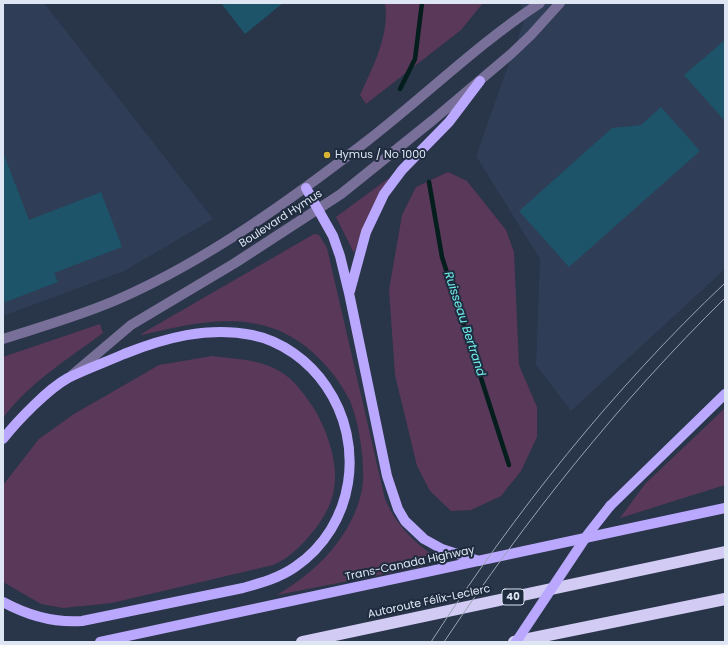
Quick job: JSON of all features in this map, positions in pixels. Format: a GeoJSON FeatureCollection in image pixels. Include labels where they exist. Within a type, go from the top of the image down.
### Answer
{"type":"FeatureCollection","features":[{"type":"Feature","properties":{"kind":"highway","name":"Autoroute Félix-Leclerc"},"geometry":{"type":"LineString","coordinates":[[302,642],[725,552]]}},
{"type":"Feature","properties":{"kind":"highway"},"geometry":{"type":"LineString","coordinates":[[515,642],[725,599]]}},
{"type":"Feature","properties":{"kind":"main road"},"geometry":{"type":"LineString","coordinates":[[349,293],[366,232],[384,194],[402,170],[449,122],[480,81]]}},
{"type":"Feature","properties":{"kind":"main road"},"geometry":{"type":"LineString","coordinates":[[306,188],[336,245],[349,293],[387,476],[398,508],[406,521],[424,539],[442,549],[480,562]]}},
{"type":"Feature","properties":{"kind":"main road"},"geometry":{"type":"LineString","coordinates":[[3,602],[41,617],[78,621],[116,615],[258,584],[289,570],[314,551],[326,537],[336,520],[347,493],[350,477],[350,449],[344,421],[338,404],[312,368],[290,351],[273,342],[253,335],[230,332],[192,334],[155,342],[67,378]]}},
{"type":"Feature","properties":{"kind":"main road","name":"Boulevard Hymus"},"geometry":{"type":"LineString","coordinates":[[3,438],[36,404],[67,378]]}},
{"type":"Feature","properties":{"kind":"main road"},"geometry":{"type":"LineString","coordinates":[[515,642],[588,534],[610,506],[725,394]]}},
{"type":"Feature","properties":{"kind":"main road","name":"Trans-Canada Highway"},"geometry":{"type":"LineString","coordinates":[[100,642],[480,562],[725,508]]}},
{"type":"Feature","properties":{"kind":"street","name":"Boulevard Hymus"},"geometry":{"type":"LineString","coordinates":[[3,339],[90,310],[147,286],[220,244],[306,188],[415,103],[517,18],[540,3]]}},
{"type":"Feature","properties":{"kind":"street","name":"Boulevard Hymus"},"geometry":{"type":"LineString","coordinates":[[67,378],[131,325],[235,263],[318,209],[361,178],[480,81],[531,35],[560,3]]}},
{"type":"Feature","properties":{"kind":"shaded area"},"geometry":{"type":"Polygon","coordinates":[[[3,3],[44,3],[213,219],[124,271],[3,316],[3,3]]]}},
{"type":"Feature","properties":{"kind":"shaded area"},"geometry":{"type":"Polygon","coordinates":[[[385,3],[483,3],[461,30],[366,104],[360,95],[375,62],[383,38],[386,15],[385,3]]]}},
{"type":"Feature","properties":{"kind":"shaded area"},"geometry":{"type":"Polygon","coordinates":[[[520,3],[725,3],[725,269],[571,411],[536,365],[540,259],[476,156],[525,18],[520,3]]]}},
{"type":"Feature","properties":{"kind":"shaded area"},"geometry":{"type":"Polygon","coordinates":[[[448,172],[467,181],[506,230],[514,252],[519,365],[537,407],[537,437],[521,471],[501,496],[471,510],[451,511],[430,491],[417,466],[395,375],[389,290],[402,215],[416,187],[448,172]]]}},
{"type":"Feature","properties":{"kind":"shaded area"},"geometry":{"type":"Polygon","coordinates":[[[389,178],[372,208],[354,253],[336,217],[389,178]]]}},
{"type":"Feature","properties":{"kind":"shaded area"},"geometry":{"type":"Polygon","coordinates":[[[314,234],[319,235],[327,248],[385,499],[389,508],[404,530],[431,554],[423,557],[425,566],[277,595],[305,576],[330,552],[350,523],[357,507],[363,486],[363,463],[355,414],[344,389],[318,357],[296,340],[272,328],[256,324],[223,321],[207,322],[141,334],[314,234]]]}},
{"type":"Feature","properties":{"kind":"shaded area"},"geometry":{"type":"Polygon","coordinates":[[[100,324],[103,333],[37,383],[13,405],[3,418],[3,357],[100,324]]]}},
{"type":"Feature","properties":{"kind":"shaded area"},"geometry":{"type":"Polygon","coordinates":[[[212,356],[265,364],[281,372],[291,379],[300,389],[315,410],[324,428],[331,448],[335,469],[335,479],[329,507],[318,525],[305,541],[287,557],[273,565],[112,603],[63,608],[41,604],[3,582],[3,485],[39,439],[74,414],[159,365],[212,356]]]}},
{"type":"Feature","properties":{"kind":"shaded area"},"geometry":{"type":"Polygon","coordinates":[[[725,408],[725,485],[620,518],[645,484],[725,408]]]}},
{"type":"Feature","properties":{"kind":"building"},"geometry":{"type":"Polygon","coordinates":[[[221,3],[283,3],[245,34],[221,3]]]}},
{"type":"Feature","properties":{"kind":"building"},"geometry":{"type":"Polygon","coordinates":[[[725,40],[725,121],[684,75],[725,40]]]}},
{"type":"Feature","properties":{"kind":"building"},"geometry":{"type":"Polygon","coordinates":[[[661,107],[700,151],[569,267],[519,211],[612,128],[641,125],[661,107]]]}},
{"type":"Feature","properties":{"kind":"building"},"geometry":{"type":"Polygon","coordinates":[[[3,152],[29,220],[101,192],[122,247],[54,273],[58,282],[3,303],[3,152]]]}},
{"type":"Feature","properties":{"kind":"waterway","name":"Ruisseau Bertrand"},"geometry":{"type":"LineString","coordinates":[[400,89],[415,59],[422,3]]}},
{"type":"Feature","properties":{"kind":"waterway","name":"Ruisseau Bertrand"},"geometry":{"type":"LineString","coordinates":[[429,182],[442,257],[509,465]]}},
{"type":"Feature","properties":{"kind":"tram line"},"geometry":{"type":"LineString","coordinates":[[431,642],[463,594],[531,499],[605,409],[644,366],[725,283]]}},
{"type":"Feature","properties":{"kind":"tram line"},"geometry":{"type":"LineString","coordinates":[[444,642],[475,596],[541,507],[611,420],[648,378],[725,298]]}},
{"type":"Feature","properties":{"kind":"place","name":"Hymus / No 1000"},"geometry":{"type":"Point","coordinates":[327,155]}}]}
